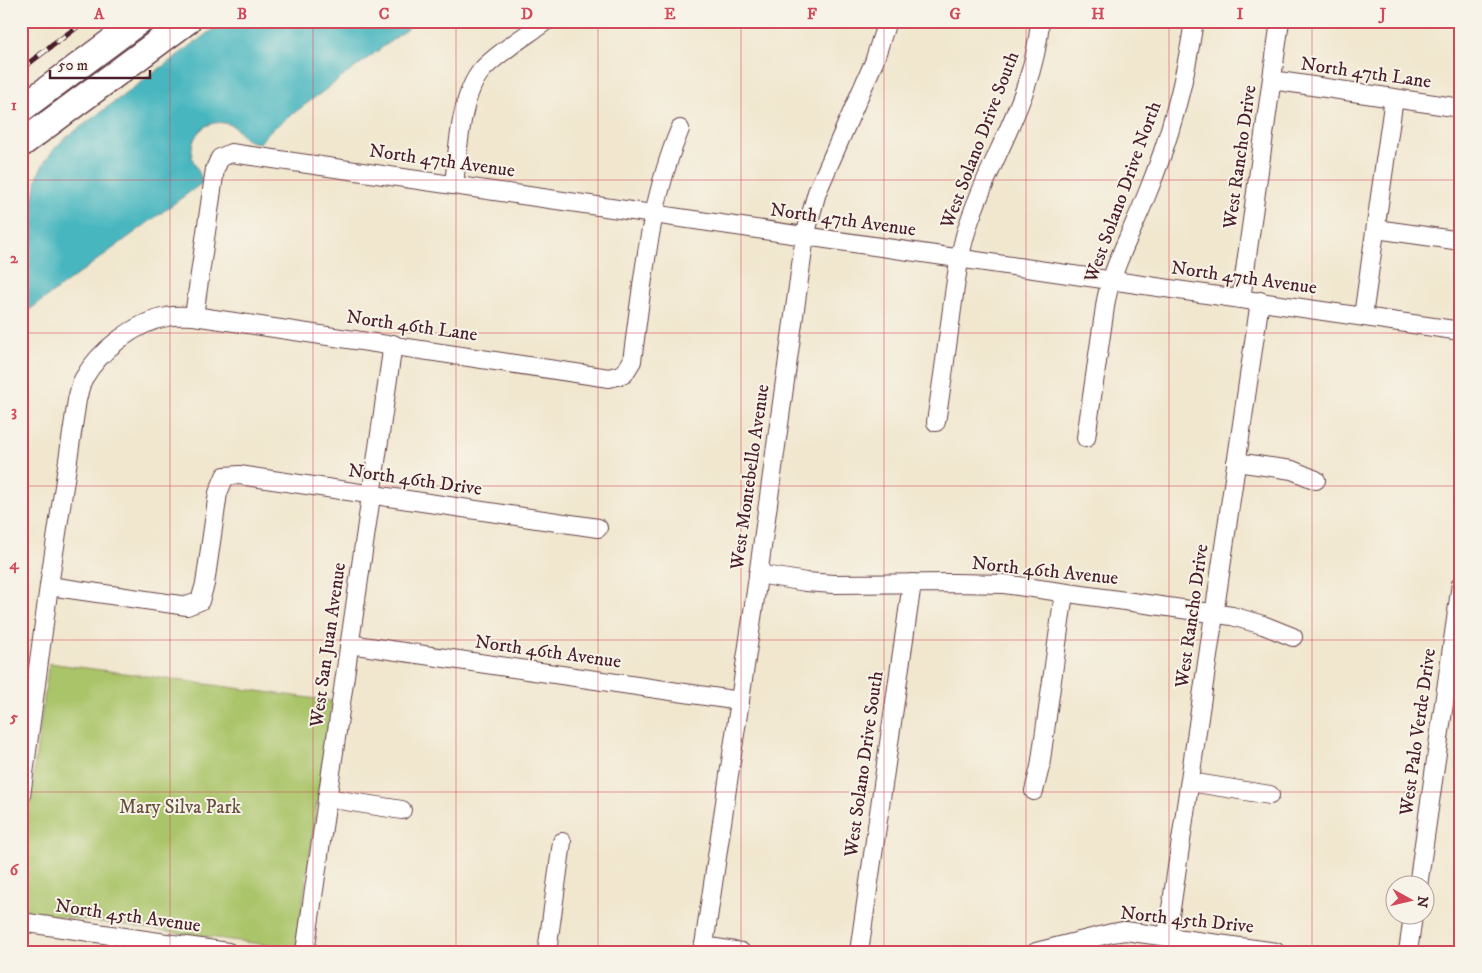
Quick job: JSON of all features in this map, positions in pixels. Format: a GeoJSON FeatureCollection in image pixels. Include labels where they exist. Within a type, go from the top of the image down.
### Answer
{"type":"FeatureCollection","features":[{"type":"Feature","properties":{"kind":"highway"},"geometry":{"type":"LineString","coordinates":[[21,109],[140,21]]}},
{"type":"Feature","properties":{"kind":"highway"},"geometry":{"type":"LineString","coordinates":[[21,144],[187,21]]}},
{"type":"Feature","properties":{"kind":"highway"},"geometry":{"type":"LineString","coordinates":[[21,124],[56,98],[71,72]]}},
{"type":"Feature","properties":{"kind":"street"},"geometry":{"type":"LineString","coordinates":[[454,184],[466,103],[475,80],[482,70],[496,58],[546,21]]}},
{"type":"Feature","properties":{"kind":"street","name":"West Montebello Avenue"},"geometry":{"type":"LineString","coordinates":[[703,949],[740,701],[805,236],[817,192],[874,62],[887,21]]}},
{"type":"Feature","properties":{"kind":"street","name":"West Solano Drive South"},"geometry":{"type":"LineString","coordinates":[[936,422],[960,259],[970,217],[1023,96],[1036,52],[1040,21]]}},
{"type":"Feature","properties":{"kind":"street","name":"West Solano Drive North"},"geometry":{"type":"LineString","coordinates":[[1086,438],[1110,281],[1169,138],[1181,94],[1194,21]]}},
{"type":"Feature","properties":{"kind":"street","name":"West Rancho Drive"},"geometry":{"type":"LineString","coordinates":[[1241,299],[1280,21]]}},
{"type":"Feature","properties":{"kind":"street","name":"North 47th Lane"},"geometry":{"type":"LineString","coordinates":[[1272,80],[1454,107]]}},
{"type":"Feature","properties":{"kind":"street"},"geometry":{"type":"LineString","coordinates":[[1363,316],[1394,98]]}},
{"type":"Feature","properties":{"kind":"street"},"geometry":{"type":"LineString","coordinates":[[653,214],[670,153],[680,129]]}},
{"type":"Feature","properties":{"kind":"street","name":"North 47th Avenue"},"geometry":{"type":"LineString","coordinates":[[194,316],[214,174],[220,158],[231,152],[1461,331]]}},
{"type":"Feature","properties":{"kind":"street","name":"North 46th Lane"},"geometry":{"type":"LineString","coordinates":[[21,796],[49,586],[77,400],[83,379],[97,358],[140,326],[166,317],[194,316],[393,344],[609,378],[624,374],[632,361],[653,214]]}},
{"type":"Feature","properties":{"kind":"street"},"geometry":{"type":"LineString","coordinates":[[1376,229],[1461,241]]}},
{"type":"Feature","properties":{"kind":"street","name":"West Rancho Drive"},"geometry":{"type":"LineString","coordinates":[[1167,936],[1260,301]]}},
{"type":"Feature","properties":{"kind":"street","name":"West San Juan Avenue"},"geometry":{"type":"LineString","coordinates":[[305,952],[393,344]]}},
{"type":"Feature","properties":{"kind":"street"},"geometry":{"type":"LineString","coordinates":[[1236,462],[1292,470],[1316,480]]}},
{"type":"Feature","properties":{"kind":"street","name":"North 46th Drive"},"geometry":{"type":"LineString","coordinates":[[49,586],[187,606],[200,601],[205,584],[218,493],[225,476],[239,475],[598,528]]}},
{"type":"Feature","properties":{"kind":"street","name":"North 46th Avenue"},"geometry":{"type":"LineString","coordinates":[[758,574],[806,582],[833,584],[1004,584],[1232,616],[1263,625],[1293,637]]}},
{"type":"Feature","properties":{"kind":"street","name":"West Solano Drive South"},"geometry":{"type":"LineString","coordinates":[[859,952],[912,583]]}},
{"type":"Feature","properties":{"kind":"street","name":"West Palo Verde Drive"},"geometry":{"type":"LineString","coordinates":[[1419,876],[1461,584]]}},
{"type":"Feature","properties":{"kind":"street"},"geometry":{"type":"LineString","coordinates":[[1034,791],[1040,766],[1064,593]]}},
{"type":"Feature","properties":{"kind":"street","name":"North 46th Avenue"},"geometry":{"type":"LineString","coordinates":[[349,644],[740,701]]}},
{"type":"Feature","properties":{"kind":"street"},"geometry":{"type":"LineString","coordinates":[[1190,782],[1270,795]]}},
{"type":"Feature","properties":{"kind":"street"},"geometry":{"type":"LineString","coordinates":[[327,798],[402,810]]}},
{"type":"Feature","properties":{"kind":"street"},"geometry":{"type":"LineString","coordinates":[[547,952],[562,842]]}},
{"type":"Feature","properties":{"kind":"street","name":"North 45th Avenue"},"geometry":{"type":"LineString","coordinates":[[21,922],[228,952]]}},
{"type":"Feature","properties":{"kind":"street"},"geometry":{"type":"LineString","coordinates":[[1408,952],[1412,926]]}},
{"type":"Feature","properties":{"kind":"street","name":"North 45th Drive"},"geometry":{"type":"LineString","coordinates":[[1036,952],[1112,932],[1167,936],[1276,952]]}},
{"type":"Feature","properties":{"kind":"street"},"geometry":{"type":"LineString","coordinates":[[703,949],[741,952]]}},
{"type":"Feature","properties":{"kind":"green space","name":"Mary Silva Park"},"geometry":{"type":"Polygon","coordinates":[[[49,663],[332,701],[296,949],[21,911],[21,861],[49,663]]]}},
{"type":"Feature","properties":{"kind":"water"},"geometry":{"type":"Polygon","coordinates":[[[224,21],[418,21],[267,133],[260,143],[252,142],[243,137],[231,125],[216,123],[203,128],[194,139],[192,146],[194,162],[202,183],[21,316],[21,271],[37,178],[48,158],[63,140],[224,21]]]}},
{"type":"Feature","properties":{"kind":"railway"},"geometry":{"type":"LineString","coordinates":[[21,69],[85,21]]}}]}
